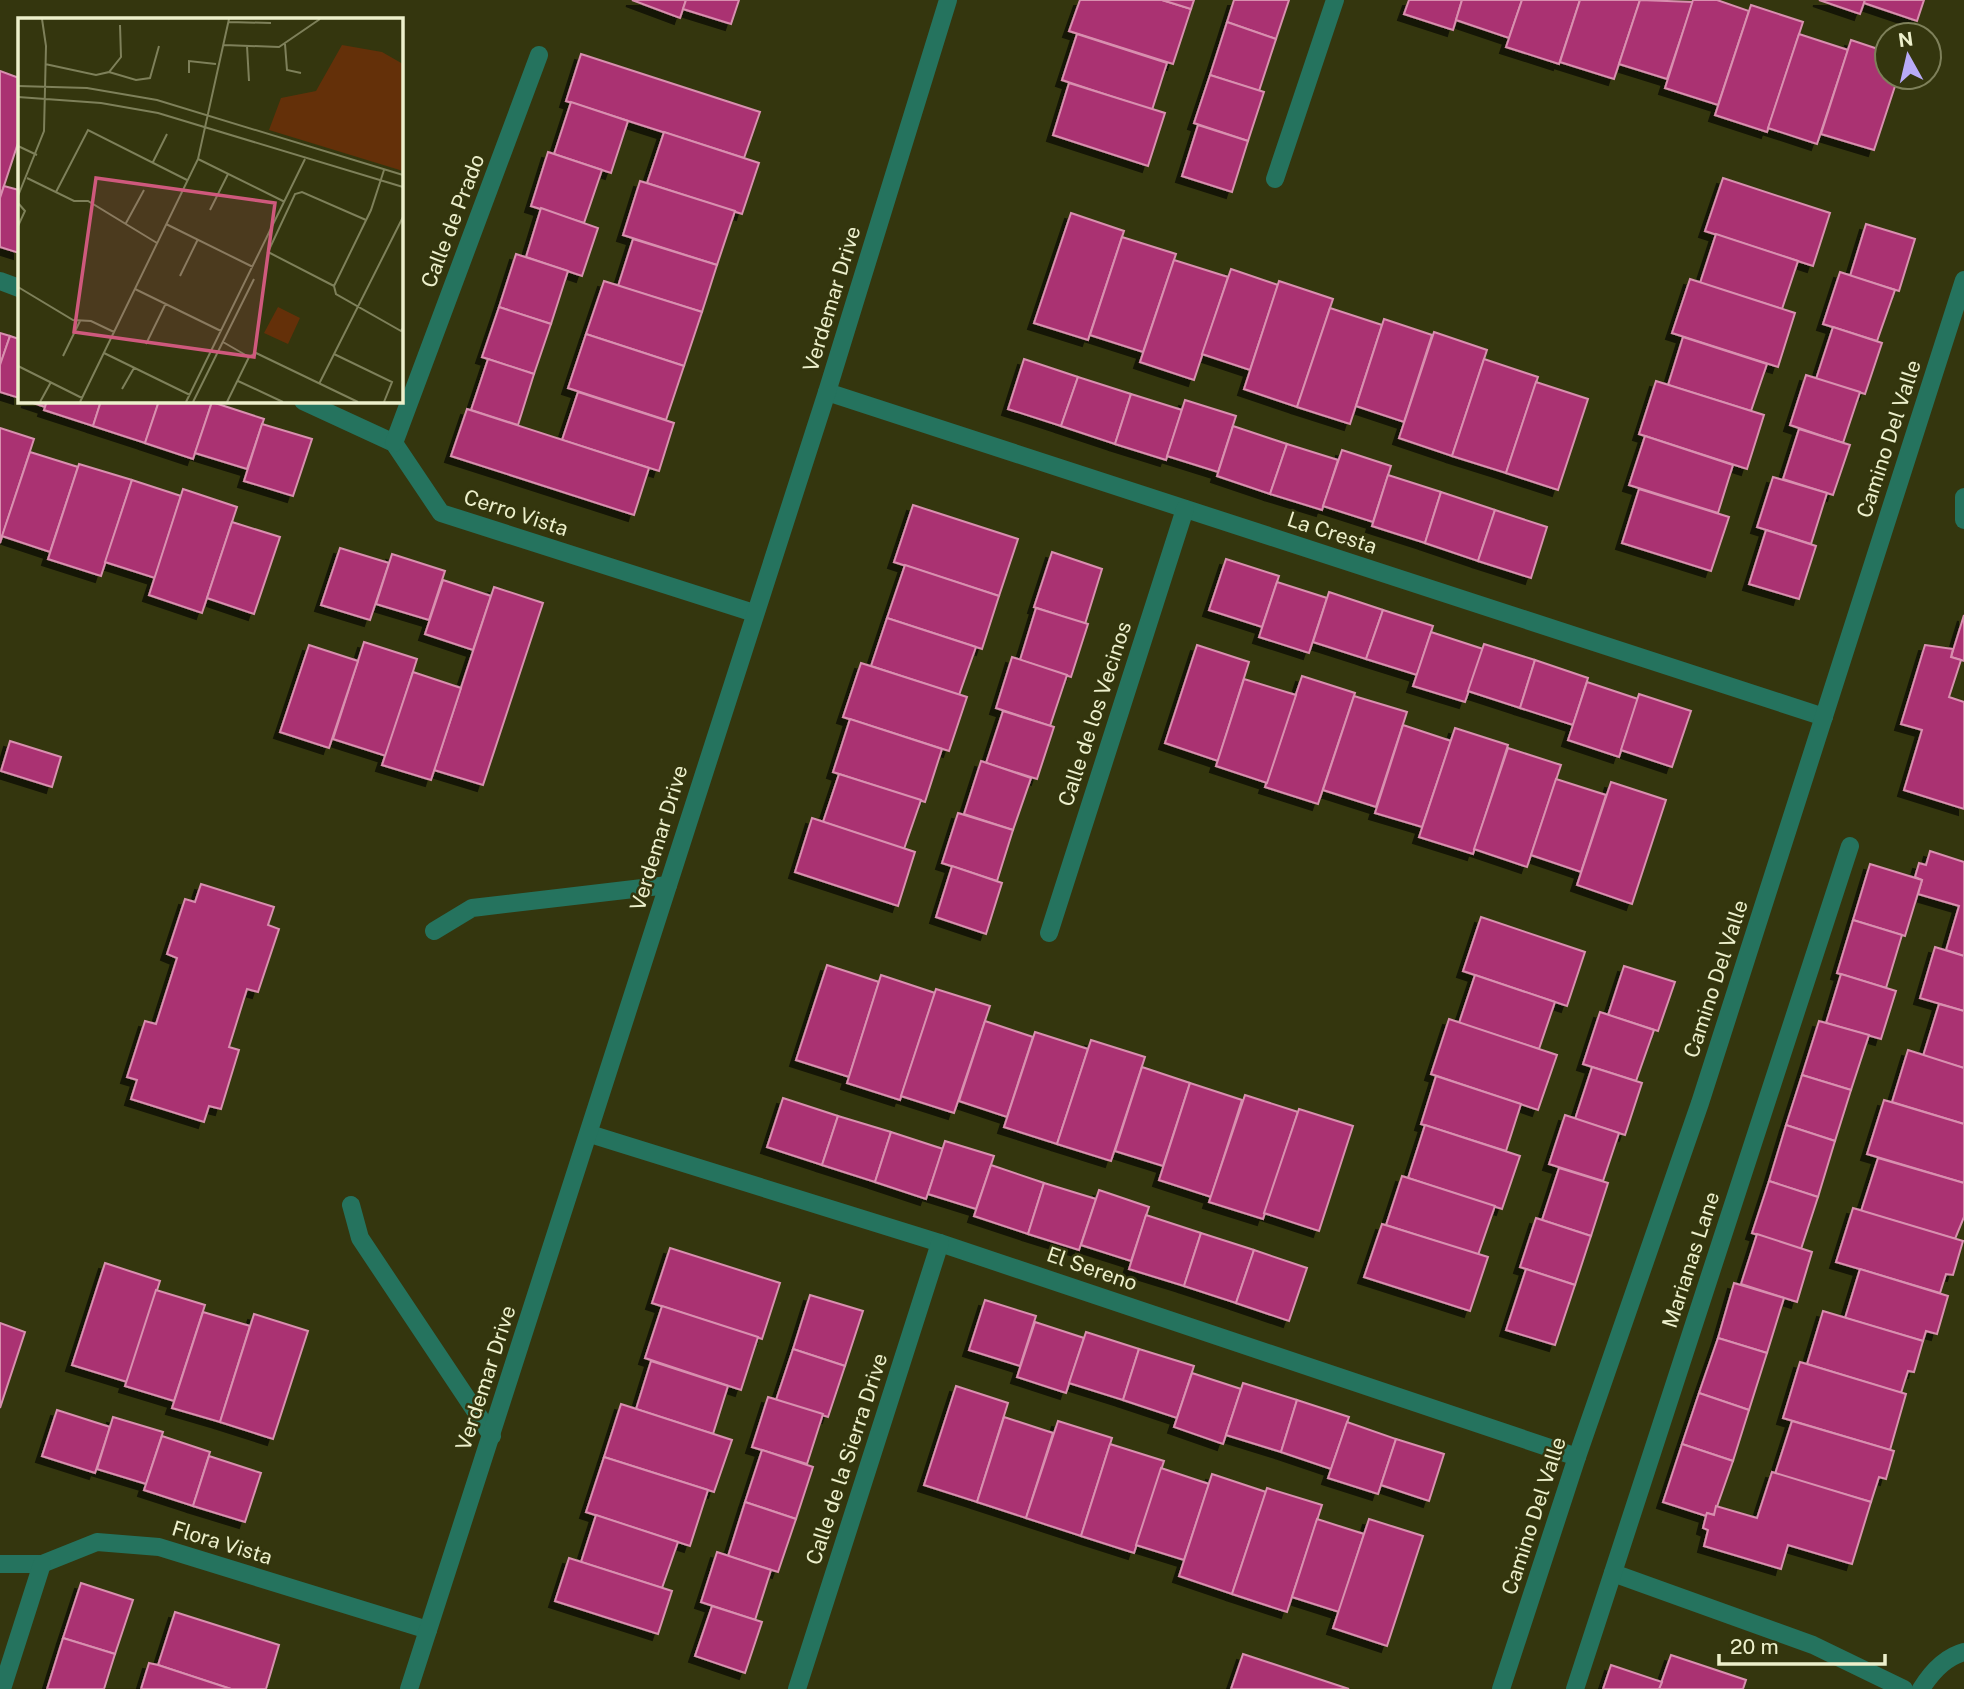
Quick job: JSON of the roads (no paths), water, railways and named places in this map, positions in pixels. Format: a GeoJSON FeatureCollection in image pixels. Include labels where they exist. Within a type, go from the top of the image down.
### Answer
{"type":"FeatureCollection","features":[{"type":"Feature","properties":{"kind":"street","name":"Verdemar Drive"},"geometry":{"type":"LineString","coordinates":[[409,1689],[590,1135],[754,613],[827,392],[948,0]]}},
{"type":"Feature","properties":{"kind":"street"},"geometry":{"type":"LineString","coordinates":[[1275,179],[1335,0]]}},
{"type":"Feature","properties":{"kind":"street","name":"Calle de Prado"},"geometry":{"type":"LineString","coordinates":[[394,443],[539,55]]}},
{"type":"Feature","properties":{"kind":"street","name":"Camino Del Valle"},"geometry":{"type":"LineString","coordinates":[[1501,1689],[1577,1457],[1700,1103],[1964,280]]}},
{"type":"Feature","properties":{"kind":"street"},"geometry":{"type":"LineString","coordinates":[[0,281],[18,288]]}},
{"type":"Feature","properties":{"kind":"street","name":"La Cresta"},"geometry":{"type":"LineString","coordinates":[[827,392],[1824,717]]}},
{"type":"Feature","properties":{"kind":"street"},"geometry":{"type":"LineString","coordinates":[[305,402],[394,443]]}},
{"type":"Feature","properties":{"kind":"street","name":"Cerro Vista"},"geometry":{"type":"LineString","coordinates":[[394,443],[441,513],[754,613]]}},
{"type":"Feature","properties":{"kind":"street"},"geometry":{"type":"LineString","coordinates":[[1964,497],[1964,520]]}},
{"type":"Feature","properties":{"kind":"street","name":"Calle de los Vecinos"},"geometry":{"type":"LineString","coordinates":[[1049,933],[1185,509]]}},
{"type":"Feature","properties":{"kind":"street","name":"Marianas Lane"},"geometry":{"type":"LineString","coordinates":[[1575,1689],[1850,846]]}},
{"type":"Feature","properties":{"kind":"street"},"geometry":{"type":"LineString","coordinates":[[434,931],[472,908],[668,885]]}},
{"type":"Feature","properties":{"kind":"street","name":"El Sereno"},"geometry":{"type":"LineString","coordinates":[[590,1135],[940,1242],[1577,1457]]}},
{"type":"Feature","properties":{"kind":"street"},"geometry":{"type":"LineString","coordinates":[[351,1205],[360,1238],[492,1436]]}},
{"type":"Feature","properties":{"kind":"street","name":"Calle de la Sierra Drive"},"geometry":{"type":"LineString","coordinates":[[797,1689],[940,1242]]}},
{"type":"Feature","properties":{"kind":"street","name":"Flora Vista"},"geometry":{"type":"LineString","coordinates":[[0,1564],[42,1564],[97,1542],[159,1547],[428,1630]]}},
{"type":"Feature","properties":{"kind":"street"},"geometry":{"type":"LineString","coordinates":[[2,1689],[42,1564]]}},
{"type":"Feature","properties":{"kind":"street"},"geometry":{"type":"LineString","coordinates":[[1613,1573],[1813,1645],[1903,1689]]}},
{"type":"Feature","properties":{"kind":"street"},"geometry":{"type":"LineString","coordinates":[[1921,1689],[1931,1673],[1960,1653]]}}]}
